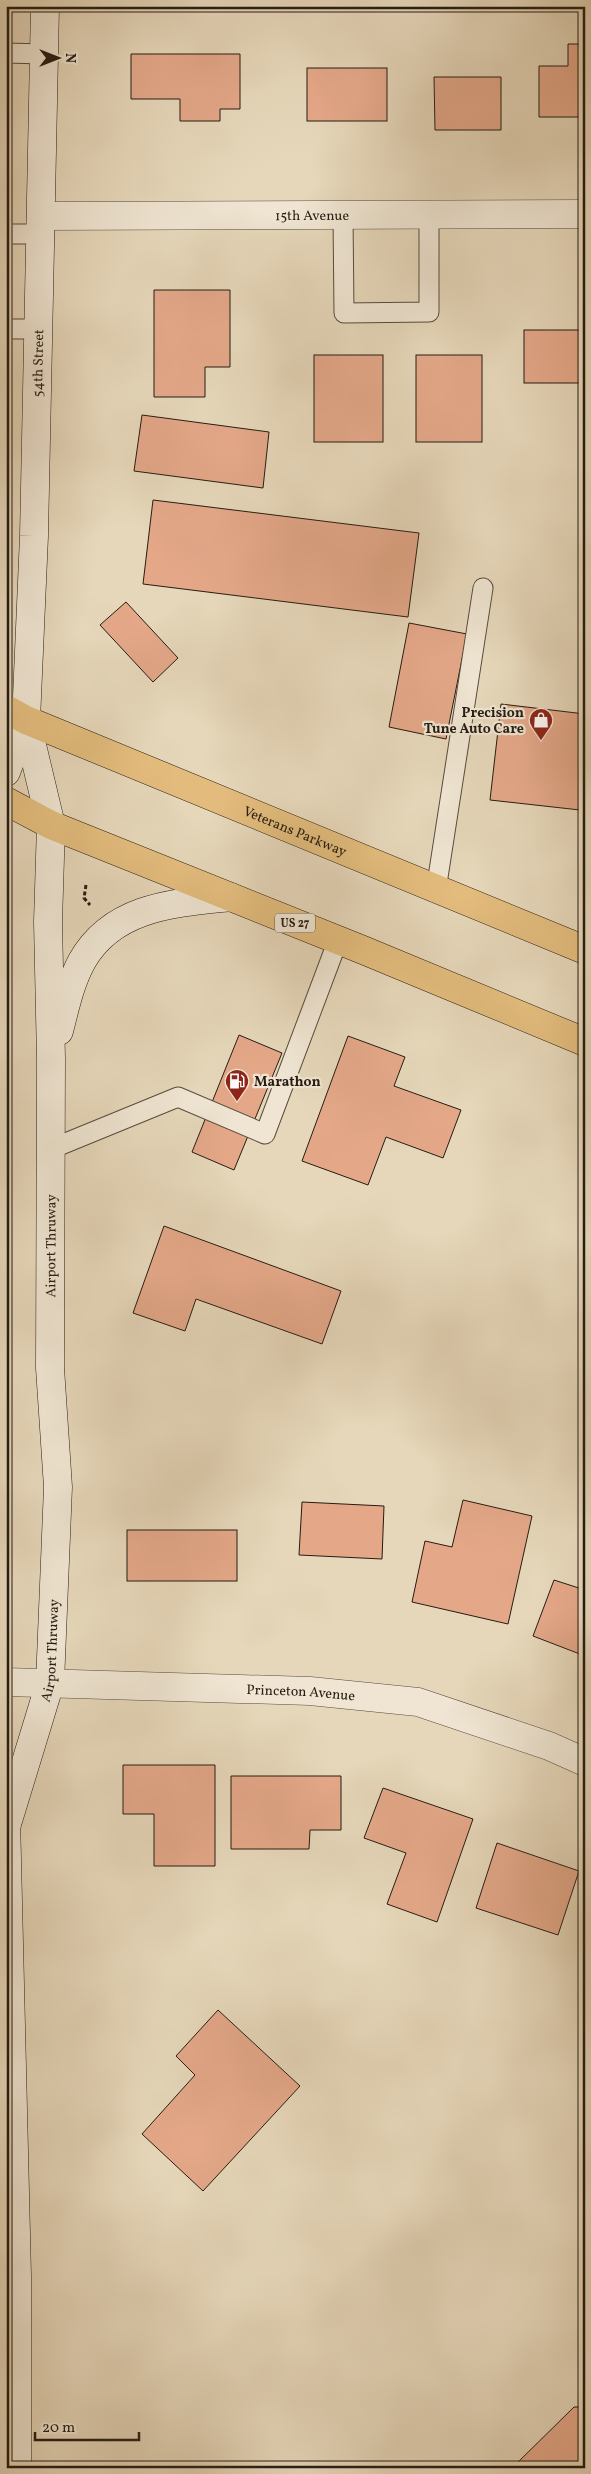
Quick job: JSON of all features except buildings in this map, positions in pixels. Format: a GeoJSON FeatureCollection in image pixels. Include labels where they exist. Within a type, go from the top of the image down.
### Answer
{"type":"FeatureCollection","features":[{"type":"Feature","properties":{"kind":"main road","name":"54th Street"},"geometry":{"type":"LineString","coordinates":[[16,714],[34,536],[44,6]]}},
{"type":"Feature","properties":{"kind":"main road","name":"15th Avenue"},"geometry":{"type":"LineString","coordinates":[[41,225],[343,215],[585,214]]}},
{"type":"Feature","properties":{"kind":"main road"},"geometry":{"type":"LineString","coordinates":[[6,772],[16,714]]}},
{"type":"Feature","properties":{"kind":"main road","name":"Airport Thruway"},"geometry":{"type":"LineString","coordinates":[[16,714],[51,826],[48,922],[51,1059],[50,1368],[58,1487],[50,1683],[7,1821],[17,2276],[17,2468]]}},
{"type":"Feature","properties":{"kind":"main road","name":"Veterans Parkway"},"geometry":{"type":"LineString","coordinates":[[16,714],[436,890],[585,950]]}},
{"type":"Feature","properties":{"kind":"main road","name":"US 27"},"geometry":{"type":"LineString","coordinates":[[6,801],[51,826],[338,940],[585,1042]]}},
{"type":"Feature","properties":{"kind":"main road"},"geometry":{"type":"LineString","coordinates":[[51,1059],[72,982],[96,942],[113,926],[151,908],[231,897]]}},
{"type":"Feature","properties":{"kind":"main road","name":"Princeton Avenue"},"geometry":{"type":"LineString","coordinates":[[6,1682],[310,1691],[418,1702],[549,1746],[585,1762]]}},
{"type":"Feature","properties":{"kind":"lane"},"geometry":{"type":"LineString","coordinates":[[6,53],[44,54]]}},
{"type":"Feature","properties":{"kind":"lane"},"geometry":{"type":"LineString","coordinates":[[343,215],[344,313],[430,312],[429,215]]}},
{"type":"Feature","properties":{"kind":"lane"},"geometry":{"type":"LineString","coordinates":[[6,234],[41,225]]}},
{"type":"Feature","properties":{"kind":"lane"},"geometry":{"type":"LineString","coordinates":[[6,329],[39,329]]}},
{"type":"Feature","properties":{"kind":"lane"},"geometry":{"type":"LineString","coordinates":[[436,890],[483,588]]}},
{"type":"Feature","properties":{"kind":"lane"},"geometry":{"type":"LineString","coordinates":[[51,1149],[178,1097],[265,1134],[338,940]]}},
{"type":"Feature","properties":{"kind":"path"},"geometry":{"type":"LineString","coordinates":[[86,885],[84,898],[93,909]]}},
{"type":"Feature","properties":{"kind":"place","name":"Precision Tune Auto Care"},"geometry":{"type":"Point","coordinates":[541,741]}},
{"type":"Feature","properties":{"kind":"place","name":"Marathon"},"geometry":{"type":"Point","coordinates":[237,1102]}}]}
